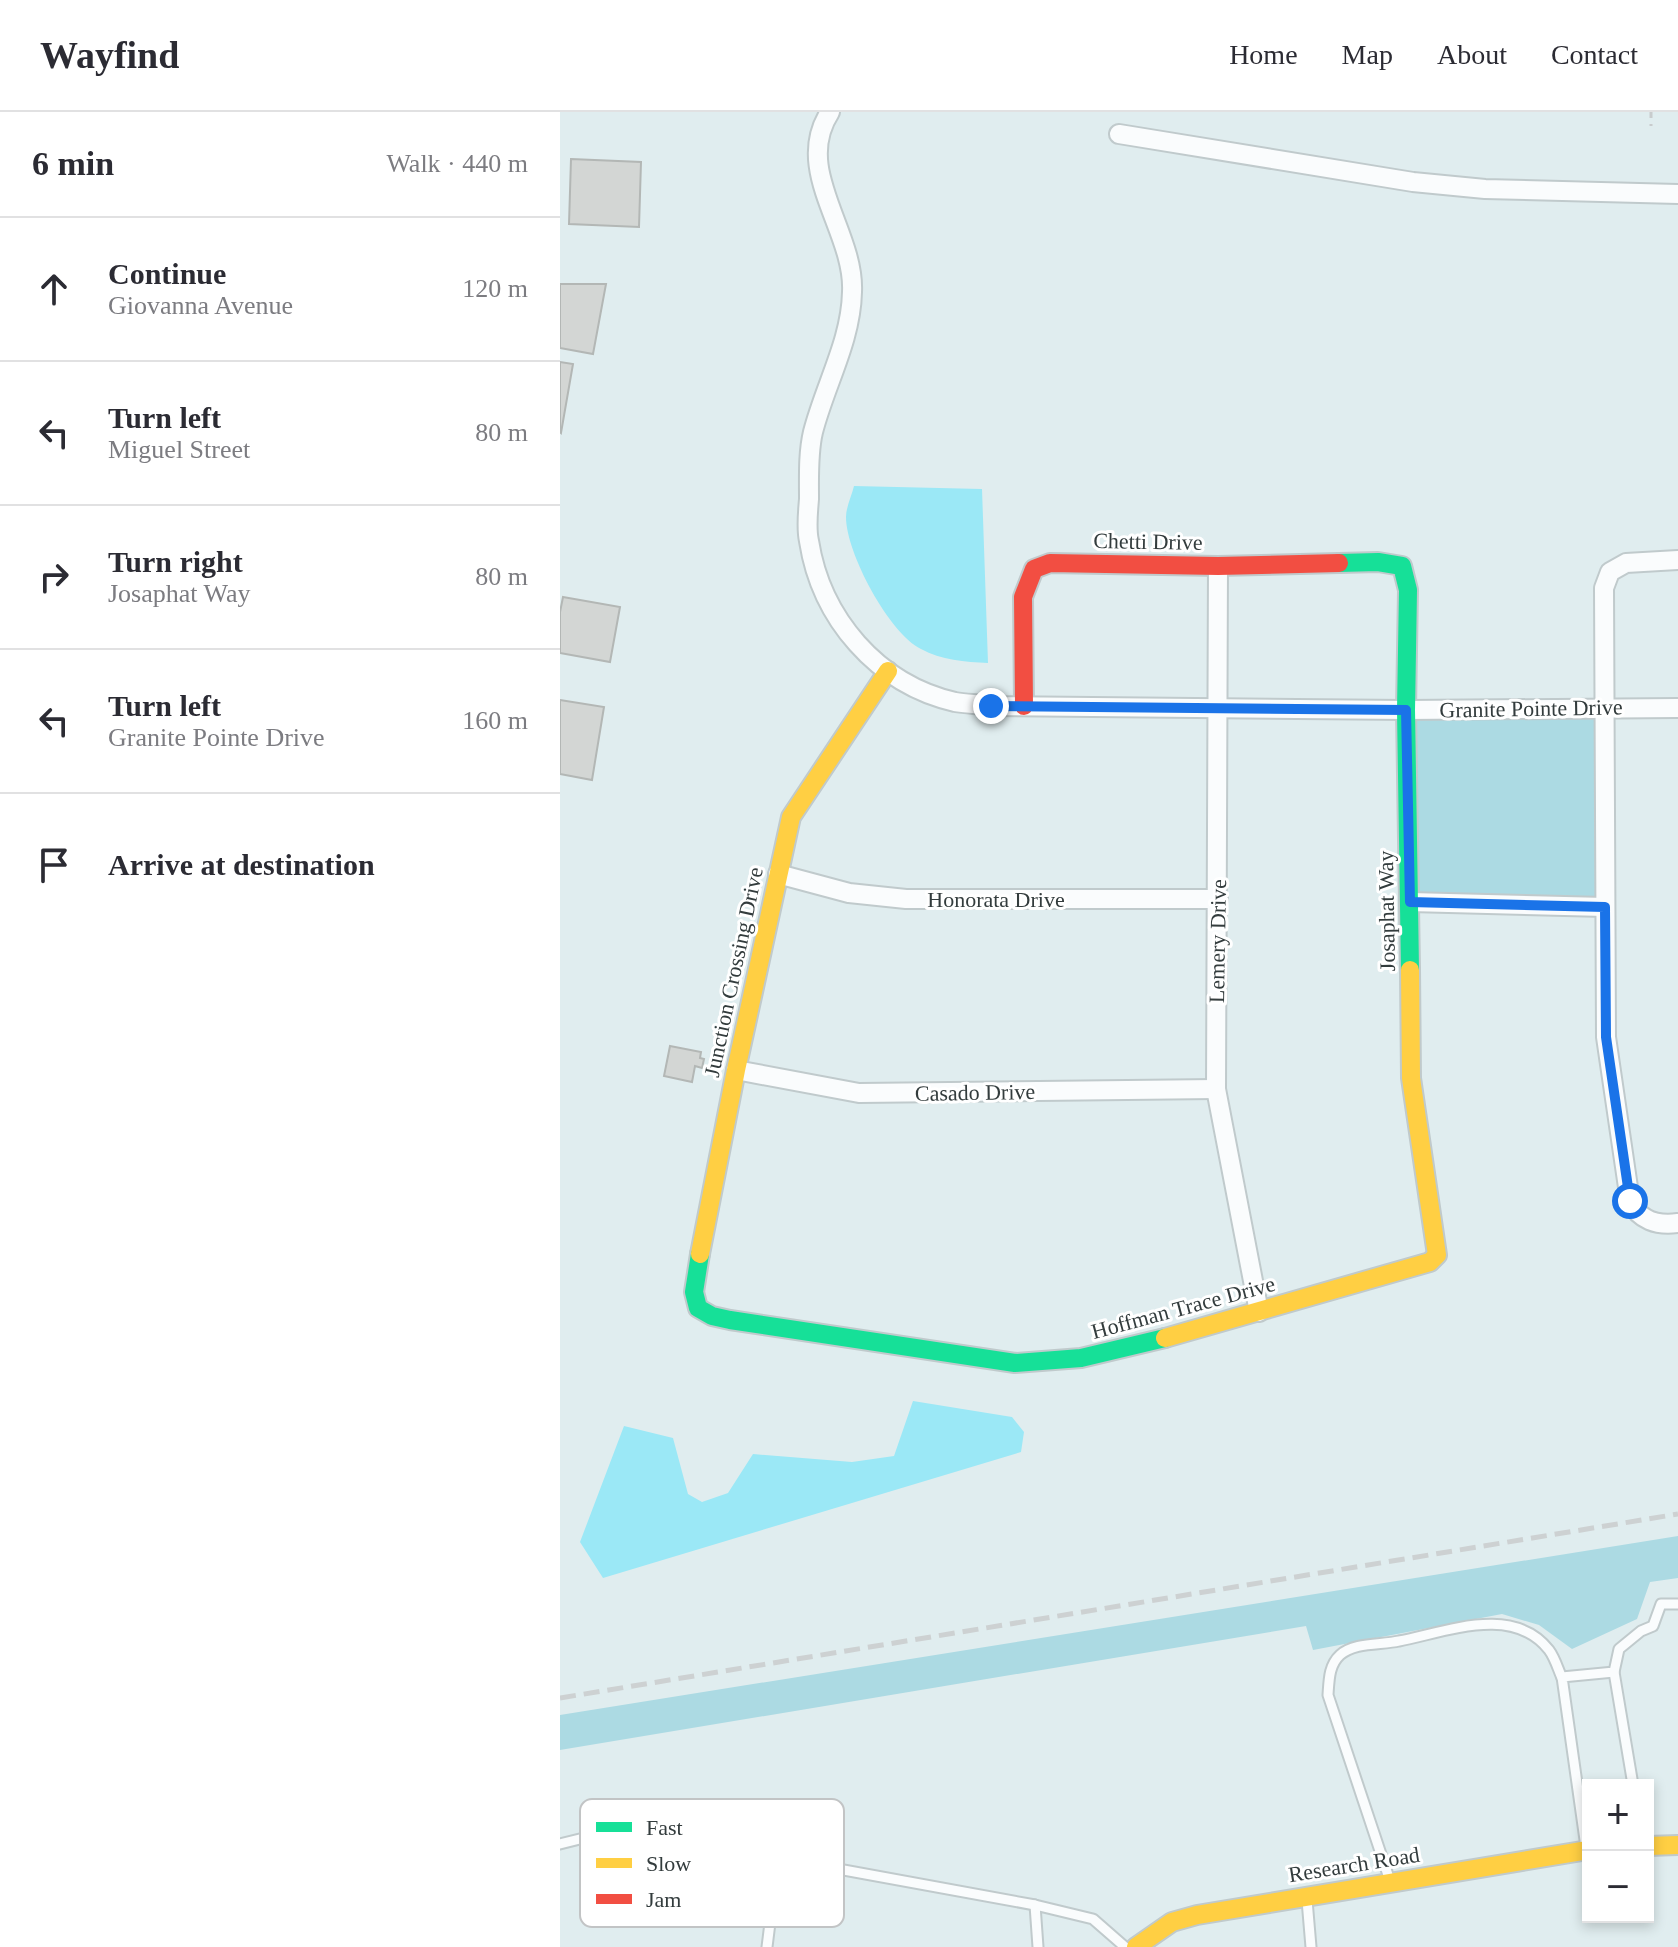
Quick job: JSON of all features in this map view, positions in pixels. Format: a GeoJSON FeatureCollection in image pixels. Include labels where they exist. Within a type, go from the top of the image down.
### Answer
{"type":"FeatureCollection","features":[{"type":"Feature","properties":{"kind":"street","name":"Granite Pointe Drive"},"geometry":{"type":"LineString","coordinates":[[830,112],[823,122],[817,143],[817,166],[844,241],[853,289],[847,331],[812,435],[808,539],[820,586],[838,620],[860,648],[888,671],[920,690],[955,702],[1024,706],[1406,710],[1678,708]]}},
{"type":"Feature","properties":{"kind":"street"},"geometry":{"type":"LineString","coordinates":[[1119,134],[1413,182],[1498,190],[1678,194]]}},
{"type":"Feature","properties":{"kind":"street"},"geometry":{"type":"LineString","coordinates":[[1678,560],[1626,563],[1610,572],[1604,588],[1606,1037],[1630,1201],[1636,1212],[1650,1221],[1666,1225],[1678,1223]]}},
{"type":"Feature","properties":{"kind":"street","name":"Chetti Drive"},"geometry":{"type":"LineString","coordinates":[[1024,706],[1023,597],[1034,569],[1050,563],[1218,566],[1378,562],[1402,566]]}},
{"type":"Feature","properties":{"kind":"street","name":"Lemery Drive"},"geometry":{"type":"LineString","coordinates":[[1218,566],[1216,1089],[1259,1312]]}},
{"type":"Feature","properties":{"kind":"street","name":"Josaphat Way"},"geometry":{"type":"LineString","coordinates":[[1402,566],[1408,590],[1406,710],[1411,1078],[1437,1255]]}},
{"type":"Feature","properties":{"kind":"street","name":"Junction Crossing Drive"},"geometry":{"type":"LineString","coordinates":[[698,1308],[694,1292],[697,1268],[791,817],[888,671]]}},
{"type":"Feature","properties":{"kind":"street","name":"Honorata Drive"},"geometry":{"type":"LineString","coordinates":[[778,874],[849,893],[906,899],[1218,899]]}},
{"type":"Feature","properties":{"kind":"street"},"geometry":{"type":"LineString","coordinates":[[1410,902],[1605,907]]}},
{"type":"Feature","properties":{"kind":"street","name":"Casado Drive"},"geometry":{"type":"LineString","coordinates":[[736,1070],[859,1093],[1216,1089]]}},
{"type":"Feature","properties":{"kind":"street","name":"Hoffman Trace Drive"},"geometry":{"type":"LineString","coordinates":[[698,1308],[712,1316],[730,1320],[1015,1363],[1081,1358],[1127,1349],[1420,1267],[1437,1255]]}},
{"type":"Feature","properties":{"kind":"street"},"geometry":{"type":"LineString","coordinates":[[1654,1845],[1678,1845]]}},
{"type":"Feature","properties":{"kind":"street","name":"Research Road"},"geometry":{"type":"LineString","coordinates":[[1136,1947],[1172,1922],[1197,1915],[1582,1851]]}},
{"type":"Feature","properties":{"kind":"lane"},"geometry":{"type":"LineString","coordinates":[[1632,1779],[1614,1672],[1619,1649],[1641,1631],[1653,1626],[1661,1604],[1678,1604]]}},
{"type":"Feature","properties":{"kind":"lane"},"geometry":{"type":"LineString","coordinates":[[1391,1882],[1328,1695],[1330,1671],[1337,1657],[1350,1647],[1381,1645],[1482,1624],[1512,1626],[1534,1634],[1551,1652],[1562,1678],[1582,1816]]}},
{"type":"Feature","properties":{"kind":"lane"},"geometry":{"type":"LineString","coordinates":[[1562,1678],[1614,1672]]}},
{"type":"Feature","properties":{"kind":"lane"},"geometry":{"type":"LineString","coordinates":[[560,1844],[580,1839]]}},
{"type":"Feature","properties":{"kind":"lane"},"geometry":{"type":"LineString","coordinates":[[844,1870],[1035,1905],[1093,1919],[1125,1947]]}},
{"type":"Feature","properties":{"kind":"lane"},"geometry":{"type":"LineString","coordinates":[[1306,1896],[1311,1947]]}},
{"type":"Feature","properties":{"kind":"lane"},"geometry":{"type":"LineString","coordinates":[[1035,1905],[1038,1947]]}},
{"type":"Feature","properties":{"kind":"lane"},"geometry":{"type":"LineString","coordinates":[[767,1947],[769,1927]]}},
{"type":"Feature","properties":{"kind":"path"},"geometry":{"type":"LineString","coordinates":[[1651,112],[1651,126]]}},
{"type":"Feature","properties":{"kind":"shaded area"},"geometry":{"type":"Polygon","coordinates":[[[854,486],[982,489],[988,663],[953,660],[921,649],[896,627],[883,610],[861,570],[848,532],[846,517],[854,486]]]}},
{"type":"Feature","properties":{"kind":"shaded area"},"geometry":{"type":"Polygon","coordinates":[[[1605,707],[1605,907],[1410,902],[1406,710],[1605,707]]]}},
{"type":"Feature","properties":{"kind":"shaded area"},"geometry":{"type":"Polygon","coordinates":[[[913,1401],[1012,1417],[1024,1432],[1021,1452],[603,1578],[580,1542],[624,1426],[673,1438],[688,1494],[702,1502],[728,1493],[753,1454],[852,1462],[894,1456],[913,1401]]]}},
{"type":"Feature","properties":{"kind":"shaded area"},"geometry":{"type":"Polygon","coordinates":[[[1678,1536],[1678,1578],[1650,1582],[1637,1619],[1572,1649],[1539,1625],[1502,1614],[1313,1650],[1306,1626],[560,1750],[560,1715],[1678,1536]]]}},
{"type":"Feature","properties":{"kind":"building"},"geometry":{"type":"Polygon","coordinates":[[[571,159],[641,162],[639,227],[569,224],[571,159]]]}},
{"type":"Feature","properties":{"kind":"building"},"geometry":{"type":"Polygon","coordinates":[[[560,284],[606,284],[593,354],[560,348],[560,284]]]}},
{"type":"Feature","properties":{"kind":"building"},"geometry":{"type":"Polygon","coordinates":[[[560,362],[573,364],[561,433],[560,432],[560,362]]]}},
{"type":"Feature","properties":{"kind":"building"},"geometry":{"type":"Polygon","coordinates":[[[563,597],[620,607],[610,662],[560,653],[563,597]]]}},
{"type":"Feature","properties":{"kind":"building"},"geometry":{"type":"Polygon","coordinates":[[[560,700],[604,707],[592,780],[560,774],[560,700]]]}},
{"type":"Feature","properties":{"kind":"building"},"geometry":{"type":"Polygon","coordinates":[[[670,1046],[701,1052],[700,1058],[704,1059],[702,1068],[695,1066],[692,1082],[664,1076],[670,1046]]]}},
{"type":"Feature","properties":{"kind":"railway"},"geometry":{"type":"LineString","coordinates":[[560,1698],[1678,1514]]}},
{"type":"Feature","properties":{"kind":"traffic: fast"},"geometry":{"type":"LineString","coordinates":[[1339,563],[1378,562],[1402,566],[1408,590],[1406,710],[1410,970]]}},
{"type":"Feature","properties":{"kind":"traffic: fast"},"geometry":{"type":"LineString","coordinates":[[700,1254],[694,1292],[698,1308],[712,1316],[730,1320],[1015,1363],[1081,1358],[1165,1338]]}},
{"type":"Feature","properties":{"kind":"traffic: slow"},"geometry":{"type":"LineString","coordinates":[[700,1254],[791,817],[888,671]]}},
{"type":"Feature","properties":{"kind":"traffic: slow"},"geometry":{"type":"LineString","coordinates":[[1165,1338],[1430,1262],[1437,1255],[1411,1078],[1410,970]]}},
{"type":"Feature","properties":{"kind":"traffic: slow"},"geometry":{"type":"LineString","coordinates":[[1654,1846],[1678,1845]]}},
{"type":"Feature","properties":{"kind":"traffic: slow"},"geometry":{"type":"LineString","coordinates":[[1136,1947],[1172,1922],[1197,1915],[1582,1851]]}},
{"type":"Feature","properties":{"kind":"traffic: jam"},"geometry":{"type":"LineString","coordinates":[[1024,706],[1023,597],[1034,569],[1050,563],[1218,566],[1339,563]]}},
{"type":"Feature","properties":{"kind":"route"},"geometry":{"type":"LineString","coordinates":[[991,706],[1406,710],[1410,902],[1605,907],[1606,1037],[1630,1201]]}}]}
